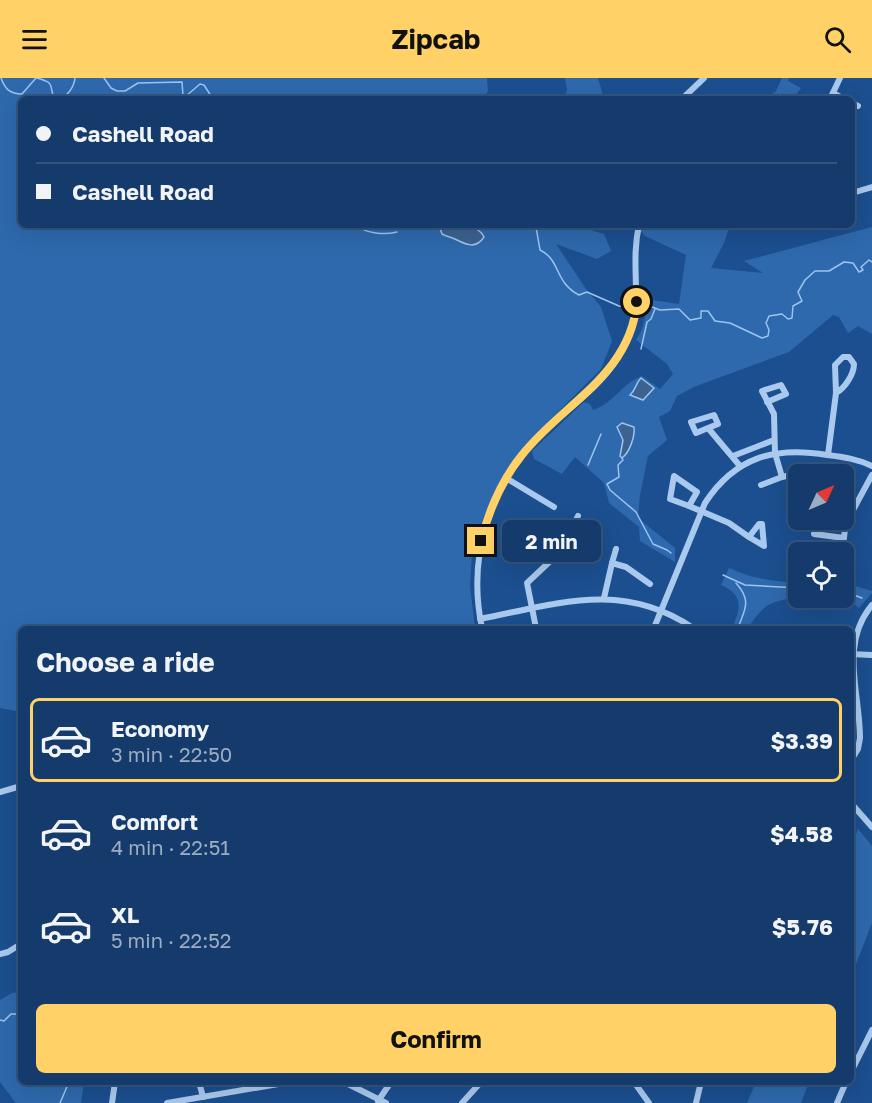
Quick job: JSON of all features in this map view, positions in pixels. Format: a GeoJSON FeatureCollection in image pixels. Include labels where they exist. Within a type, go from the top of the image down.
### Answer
{"type":"FeatureCollection","features":[{"type":"Feature","properties":{"kind":"street"},"geometry":{"type":"LineString","coordinates":[[685,96],[704,78]]}},
{"type":"Feature","properties":{"kind":"street"},"geometry":{"type":"LineString","coordinates":[[831,96],[840,78]]}},
{"type":"Feature","properties":{"kind":"street"},"geometry":{"type":"LineString","coordinates":[[855,192],[872,187]]}},
{"type":"Feature","properties":{"kind":"street"},"geometry":{"type":"LineString","coordinates":[[482,626],[477,594],[478,561],[481,541],[494,499],[506,478],[532,443],[597,383],[618,358],[629,337],[636,310],[636,245],[639,228]]}},
{"type":"Feature","properties":{"kind":"street"},"geometry":{"type":"LineString","coordinates":[[828,455],[837,393],[835,365],[843,357],[849,357],[854,364],[854,370],[837,393]]}},
{"type":"Feature","properties":{"kind":"street"},"geometry":{"type":"LineString","coordinates":[[767,402],[774,414],[775,453],[782,477]]}},
{"type":"Feature","properties":{"kind":"street"},"geometry":{"type":"LineString","coordinates":[[708,428],[740,466]]}},
{"type":"Feature","properties":{"kind":"street"},"geometry":{"type":"LineString","coordinates":[[733,456],[774,440]]}},
{"type":"Feature","properties":{"kind":"street"},"geometry":{"type":"LineString","coordinates":[[655,626],[700,512],[714,490],[740,466],[775,453],[802,451],[857,459],[872,466]]}},
{"type":"Feature","properties":{"kind":"street"},"geometry":{"type":"LineString","coordinates":[[854,508],[872,475]]}},
{"type":"Feature","properties":{"kind":"street"},"geometry":{"type":"LineString","coordinates":[[689,506],[697,492],[674,476],[670,499],[729,523],[749,537]]}},
{"type":"Feature","properties":{"kind":"street"},"geometry":{"type":"LineString","coordinates":[[761,485],[788,476]]}},
{"type":"Feature","properties":{"kind":"street"},"geometry":{"type":"LineString","coordinates":[[506,478],[554,507]]}},
{"type":"Feature","properties":{"kind":"street"},"geometry":{"type":"LineString","coordinates":[[535,626],[527,583],[560,552],[578,516]]}},
{"type":"Feature","properties":{"kind":"street"},"geometry":{"type":"LineString","coordinates":[[816,523],[845,528],[844,538],[814,534],[816,523]]}},
{"type":"Feature","properties":{"kind":"street"},"geometry":{"type":"LineString","coordinates":[[604,598],[616,549]]}},
{"type":"Feature","properties":{"kind":"street"},"geometry":{"type":"LineString","coordinates":[[612,563],[626,567],[650,584]]}},
{"type":"Feature","properties":{"kind":"street"},"geometry":{"type":"LineString","coordinates":[[480,619],[579,600],[604,598],[637,603],[661,611],[689,626]]}},
{"type":"Feature","properties":{"kind":"street"},"geometry":{"type":"LineString","coordinates":[[854,642],[862,618],[872,605]]}},
{"type":"Feature","properties":{"kind":"street"},"geometry":{"type":"LineString","coordinates":[[854,654],[872,655]]}},
{"type":"Feature","properties":{"kind":"street"},"geometry":{"type":"LineString","coordinates":[[854,682],[860,738],[854,756]]}},
{"type":"Feature","properties":{"kind":"street"},"geometry":{"type":"LineString","coordinates":[[0,792],[18,787]]}},
{"type":"Feature","properties":{"kind":"street"},"geometry":{"type":"LineString","coordinates":[[854,807],[872,827]]}},
{"type":"Feature","properties":{"kind":"street"},"geometry":{"type":"LineString","coordinates":[[0,954],[18,946]]}},
{"type":"Feature","properties":{"kind":"street"},"geometry":{"type":"LineString","coordinates":[[854,1066],[872,1030]]}},
{"type":"Feature","properties":{"kind":"street"},"geometry":{"type":"LineString","coordinates":[[115,1085],[112,1103],[120,1103]]}},
{"type":"Feature","properties":{"kind":"street"},"geometry":{"type":"LineString","coordinates":[[201,1085],[203,1097]]}},
{"type":"Feature","properties":{"kind":"street"},"geometry":{"type":"LineString","coordinates":[[167,1103],[273,1085]]}},
{"type":"Feature","properties":{"kind":"street"},"geometry":{"type":"LineString","coordinates":[[349,1085],[386,1103]]}},
{"type":"Feature","properties":{"kind":"street"},"geometry":{"type":"LineString","coordinates":[[378,1101],[389,1085]]}},
{"type":"Feature","properties":{"kind":"street"},"geometry":{"type":"LineString","coordinates":[[462,1103],[478,1085]]}},
{"type":"Feature","properties":{"kind":"street"},"geometry":{"type":"LineString","coordinates":[[636,1085],[649,1103]]}},
{"type":"Feature","properties":{"kind":"street"},"geometry":{"type":"LineString","coordinates":[[696,1103],[701,1085]]}},
{"type":"Feature","properties":{"kind":"street"},"geometry":{"type":"LineString","coordinates":[[837,1103],[845,1085]]}},
{"type":"Feature","properties":{"kind":"shaded area"},"geometry":{"type":"Polygon","coordinates":[[[0,78],[487,78],[488,91],[485,96],[18,96],[18,228],[583,228],[604,234],[611,251],[597,259],[556,244],[601,307],[612,341],[601,369],[530,440],[493,495],[472,553],[470,586],[475,626],[18,626],[18,711],[0,708],[0,78]]]}},
{"type":"Feature","properties":{"kind":"shaded area"},"geometry":{"type":"Polygon","coordinates":[[[565,78],[598,78],[603,96],[564,96],[567,90],[565,78]]]}},
{"type":"Feature","properties":{"kind":"shaded area"},"geometry":{"type":"Polygon","coordinates":[[[782,78],[789,78],[788,81],[801,88],[795,96],[770,96],[776,91],[782,78]]]}},
{"type":"Feature","properties":{"kind":"shaded area"},"geometry":{"type":"Polygon","coordinates":[[[872,227],[872,334],[858,326],[848,333],[839,317],[833,315],[789,352],[696,386],[677,396],[670,411],[659,417],[667,440],[648,456],[638,518],[675,548],[675,562],[640,541],[639,527],[609,503],[604,483],[575,457],[562,474],[534,459],[532,451],[584,402],[590,404],[593,410],[600,407],[629,383],[642,376],[660,389],[673,374],[667,364],[636,340],[644,321],[645,299],[679,304],[686,255],[645,236],[638,228],[729,228],[711,268],[763,273],[744,261],[872,227]]]}},
{"type":"Feature","properties":{"kind":"shaded area"},"geometry":{"type":"Polygon","coordinates":[[[440,228],[474,228],[481,232],[484,237],[475,245],[442,234],[440,228]]]}},
{"type":"Feature","properties":{"kind":"shaded area"},"geometry":{"type":"Polygon","coordinates":[[[641,378],[654,388],[643,400],[630,395],[641,378]]]}},
{"type":"Feature","properties":{"kind":"shaded area"},"geometry":{"type":"Polygon","coordinates":[[[622,423],[634,427],[634,431],[630,448],[622,458],[620,456],[623,440],[617,427],[622,423]]]}},
{"type":"Feature","properties":{"kind":"shaded area"},"geometry":{"type":"Polygon","coordinates":[[[729,568],[754,577],[788,582],[788,599],[769,605],[759,613],[749,626],[733,626],[739,608],[737,598],[721,585],[729,568]]]}},
{"type":"Feature","properties":{"kind":"shaded area"},"geometry":{"type":"Polygon","coordinates":[[[854,586],[872,591],[859,608],[854,604],[854,586]]]}},
{"type":"Feature","properties":{"kind":"shaded area"},"geometry":{"type":"Polygon","coordinates":[[[858,829],[872,846],[872,923],[854,969],[854,838],[858,829]]]}},
{"type":"Feature","properties":{"kind":"shaded area"},"geometry":{"type":"Polygon","coordinates":[[[18,992],[18,1085],[84,1085],[81,1103],[16,1103],[0,1082],[0,1000],[18,992]]]}},
{"type":"Feature","properties":{"kind":"shaded area"},"geometry":{"type":"Polygon","coordinates":[[[755,1085],[808,1085],[801,1103],[747,1103],[755,1085]]]}},
{"type":"Feature","properties":{"kind":"waterway"},"geometry":{"type":"LineString","coordinates":[[1,78],[8,90],[22,94],[36,78]]}},
{"type":"Feature","properties":{"kind":"waterway"},"geometry":{"type":"LineString","coordinates":[[37,78],[49,83],[53,96]]}},
{"type":"Feature","properties":{"kind":"waterway"},"geometry":{"type":"LineString","coordinates":[[65,96],[70,91],[75,78]]}},
{"type":"Feature","properties":{"kind":"waterway"},"geometry":{"type":"LineString","coordinates":[[104,78],[111,88],[117,91],[125,91],[138,83],[182,82],[183,95],[186,96]]}},
{"type":"Feature","properties":{"kind":"waterway"},"geometry":{"type":"LineString","coordinates":[[186,96],[200,84],[204,85],[211,96]]}},
{"type":"Feature","properties":{"kind":"waterway"},"geometry":{"type":"LineString","coordinates":[[361,228],[376,233],[397,232]]}},
{"type":"Feature","properties":{"kind":"waterway"},"geometry":{"type":"LineString","coordinates":[[536,228],[540,250],[551,259],[561,278],[571,290],[579,295],[587,292],[619,306],[629,307]]}},
{"type":"Feature","properties":{"kind":"waterway"},"geometry":{"type":"LineString","coordinates":[[644,308],[679,309],[690,320],[701,318],[701,311],[708,311],[715,321],[730,323],[762,338],[768,336],[769,330],[766,323],[769,316],[782,314],[788,319],[792,318],[793,306],[802,301],[798,292],[805,280],[815,271],[829,271],[844,262],[853,263],[859,272],[869,260],[872,262]]}},
{"type":"Feature","properties":{"kind":"waterway"},"geometry":{"type":"LineString","coordinates":[[641,349],[647,322],[651,319],[655,309]]}},
{"type":"Feature","properties":{"kind":"waterway"},"geometry":{"type":"LineString","coordinates":[[588,465],[601,434]]}},
{"type":"Feature","properties":{"kind":"waterway"},"geometry":{"type":"LineString","coordinates":[[622,458],[623,460],[618,465],[619,477],[607,484],[610,490],[636,512],[653,544],[671,553]]}},
{"type":"Feature","properties":{"kind":"waterway"},"geometry":{"type":"LineString","coordinates":[[723,575],[745,585],[788,587]]}},
{"type":"Feature","properties":{"kind":"waterway"},"geometry":{"type":"LineString","coordinates":[[736,583],[746,600],[739,626]]}},
{"type":"Feature","properties":{"kind":"waterway"},"geometry":{"type":"LineString","coordinates":[[854,595],[862,598]]}},
{"type":"Feature","properties":{"kind":"waterway"},"geometry":{"type":"LineString","coordinates":[[0,1020],[4,1021],[11,1014],[18,1014]]}},
{"type":"Feature","properties":{"kind":"waterway"},"geometry":{"type":"LineString","coordinates":[[60,1103],[68,1085]]}},
{"type":"Feature","properties":{"kind":"route"},"geometry":{"type":"LineString","coordinates":[[481,541],[494,499],[521,456],[541,434],[597,383],[618,358],[634,323],[637,302]]}}]}
